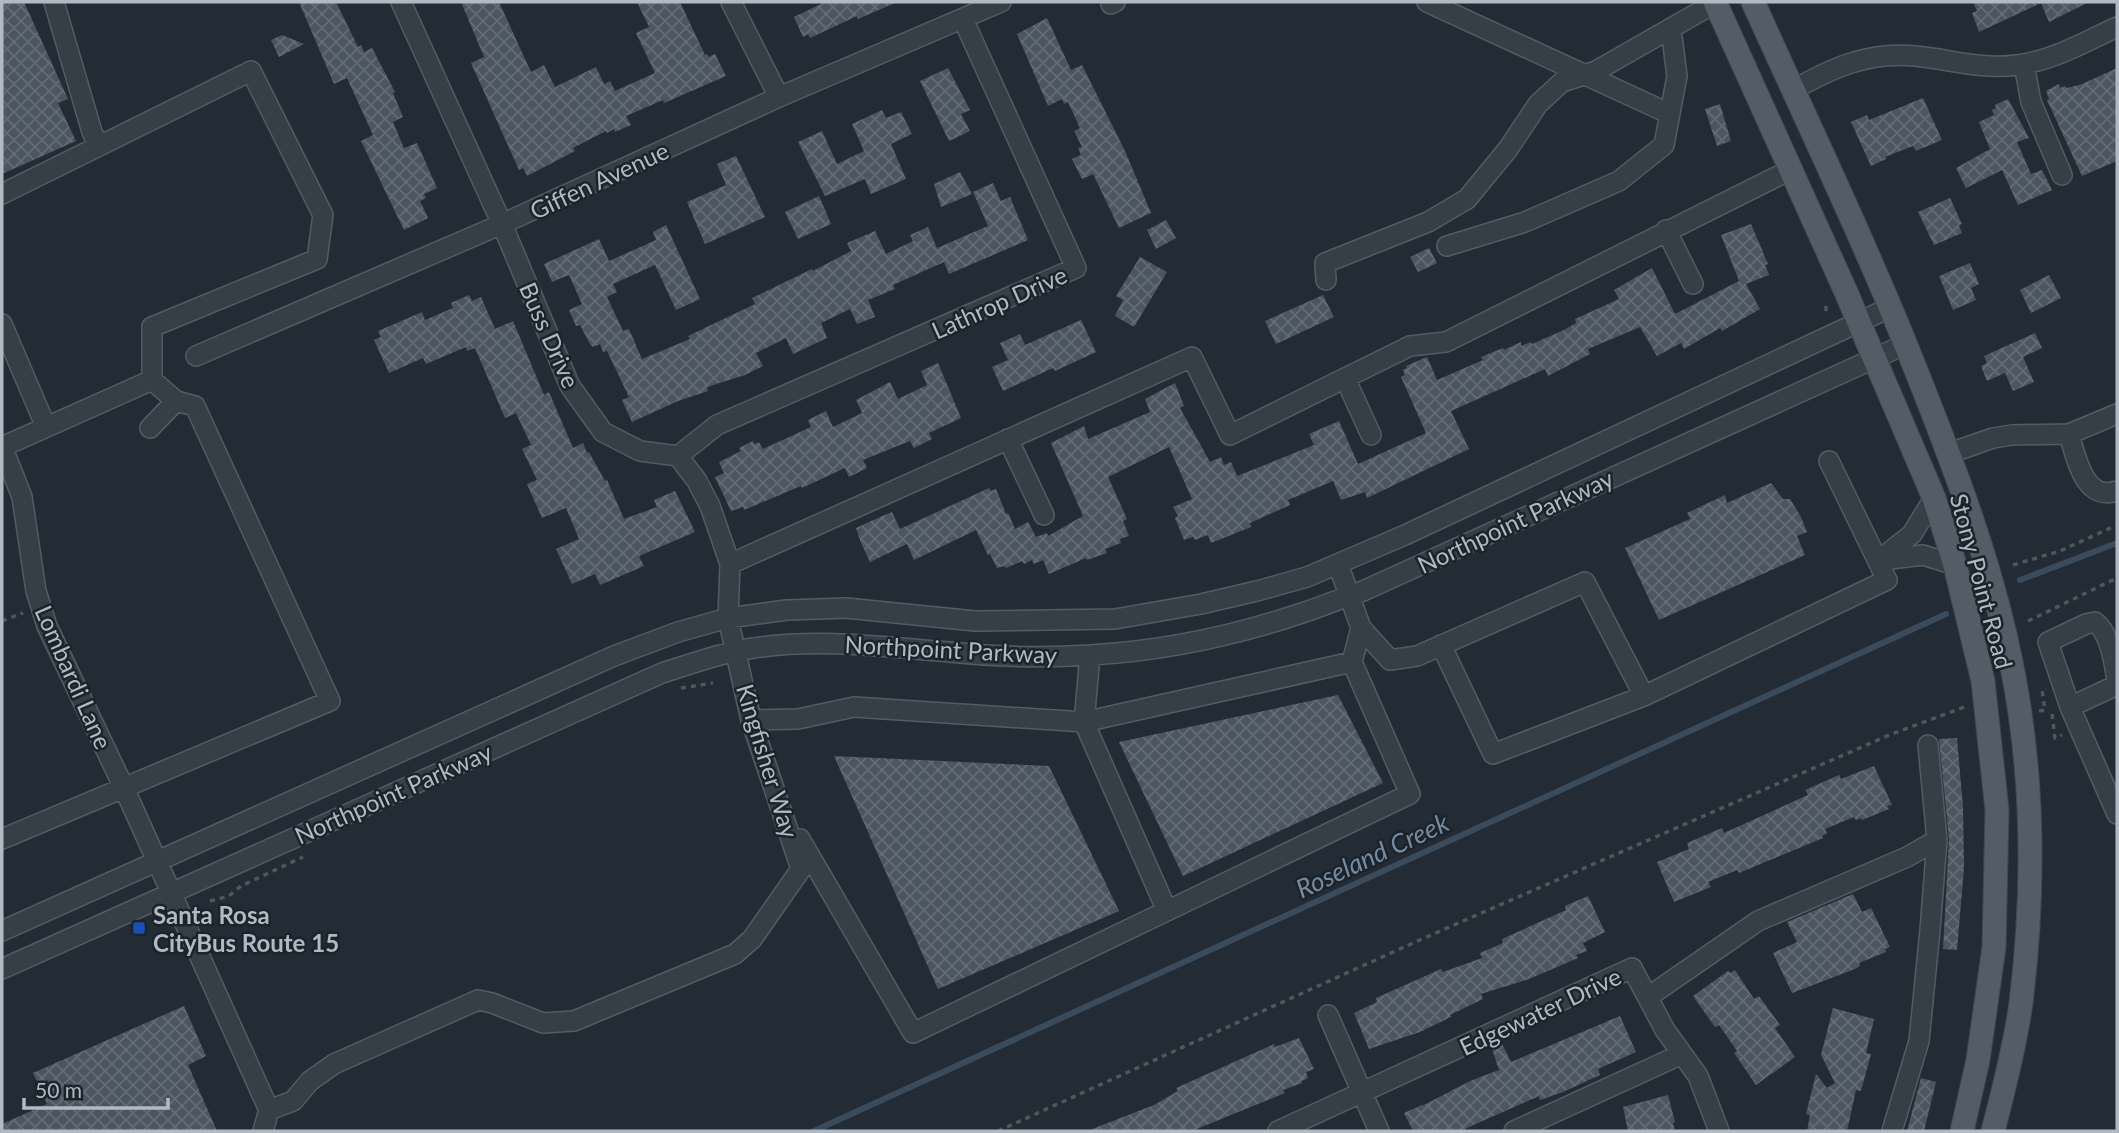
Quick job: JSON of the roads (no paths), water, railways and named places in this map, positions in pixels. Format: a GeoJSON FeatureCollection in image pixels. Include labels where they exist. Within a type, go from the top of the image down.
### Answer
{"type":"FeatureCollection","features":[{"type":"Feature","properties":{"kind":"main road","name":"Stony Point Road"},"geometry":{"type":"LineString","coordinates":[[1715,2],[1859,322],[1934,498],[1955,565],[1987,703],[1997,810],[1994,947],[1978,1060],[1962,1131]]}},
{"type":"Feature","properties":{"kind":"main road","name":"Stony Point Road"},"geometry":{"type":"LineString","coordinates":[[1753,2],[1891,307],[1950,453],[1984,551],[2015,679],[2027,772],[2029,915],[2021,1005],[2008,1075],[1993,1131]]}},
{"type":"Feature","properties":{"kind":"street","name":"Buss Drive"},"geometry":{"type":"LineString","coordinates":[[401,2],[502,224],[570,386],[603,432],[640,451],[678,456]]}},
{"type":"Feature","properties":{"kind":"street"},"geometry":{"type":"LineString","coordinates":[[731,2],[779,97]]}},
{"type":"Feature","properties":{"kind":"street","name":"Giffen Avenue"},"geometry":{"type":"LineString","coordinates":[[196,356],[502,224],[779,97],[1001,2]]}},
{"type":"Feature","properties":{"kind":"street"},"geometry":{"type":"LineString","coordinates":[[1427,2],[1670,114]]}},
{"type":"Feature","properties":{"kind":"street"},"geometry":{"type":"LineString","coordinates":[[1326,280],[1325,263],[1428,222],[1467,199],[1508,149],[1538,104],[1562,82],[1596,71],[1715,2]]}},
{"type":"Feature","properties":{"kind":"street"},"geometry":{"type":"LineString","coordinates":[[60,4],[92,132],[99,146]]}},
{"type":"Feature","properties":{"kind":"street","name":"Lathrop Drive"},"geometry":{"type":"LineString","coordinates":[[678,456],[717,425],[1076,268],[963,19]]}},
{"type":"Feature","properties":{"kind":"street"},"geometry":{"type":"LineString","coordinates":[[1793,90],[1825,72],[1879,55],[1914,56],[1997,67],[2024,64],[2066,51],[2117,27]]}},
{"type":"Feature","properties":{"kind":"street"},"geometry":{"type":"LineString","coordinates":[[1447,246],[1525,222],[1619,181],[1664,145],[1677,76],[1671,29]]}},
{"type":"Feature","properties":{"kind":"street"},"geometry":{"type":"LineString","coordinates":[[2024,64],[2031,102],[2062,175]]}},
{"type":"Feature","properties":{"kind":"street"},"geometry":{"type":"LineString","coordinates":[[2,194],[251,71],[323,215],[317,259],[152,327],[152,380],[176,401],[195,406],[330,701],[2,839]]}},
{"type":"Feature","properties":{"kind":"street"},"geometry":{"type":"LineString","coordinates":[[730,564],[1192,357],[1230,435],[1410,346],[1446,342],[1790,170]]}},
{"type":"Feature","properties":{"kind":"street"},"geometry":{"type":"LineString","coordinates":[[1666,230],[1693,284]]}},
{"type":"Feature","properties":{"kind":"street","name":"Northpoint Parkway"},"geometry":{"type":"LineString","coordinates":[[2,930],[645,642],[728,618],[787,610],[846,608],[975,621],[1115,619],[1200,604],[1307,577],[1405,535],[1891,307]]}},
{"type":"Feature","properties":{"kind":"street"},"geometry":{"type":"LineString","coordinates":[[2,324],[46,427]]}},
{"type":"Feature","properties":{"kind":"street","name":"Northpoint Parkway"},"geometry":{"type":"LineString","coordinates":[[2,969],[662,673],[752,648],[827,643],[870,644],[979,655],[1090,655],[1191,641],[1240,631],[1350,596],[1906,344]]}},
{"type":"Feature","properties":{"kind":"street"},"geometry":{"type":"LineString","coordinates":[[1345,378],[1371,435]]}},
{"type":"Feature","properties":{"kind":"street"},"geometry":{"type":"LineString","coordinates":[[2,446],[152,380]]}},
{"type":"Feature","properties":{"kind":"street"},"geometry":{"type":"LineString","coordinates":[[150,428],[176,401]]}},
{"type":"Feature","properties":{"kind":"street"},"geometry":{"type":"LineString","coordinates":[[1950,453],[1993,438],[2012,435],[2069,435],[2117,414]]}},
{"type":"Feature","properties":{"kind":"street"},"geometry":{"type":"LineString","coordinates":[[2069,435],[2085,480],[2100,492],[2110,494],[2117,491]]}},
{"type":"Feature","properties":{"kind":"street"},"geometry":{"type":"LineString","coordinates":[[1008,439],[1044,515]]}},
{"type":"Feature","properties":{"kind":"street","name":"Lombardi Lane"},"geometry":{"type":"LineString","coordinates":[[2,446],[22,497],[32,565],[47,626],[124,788],[269,1110]]}},
{"type":"Feature","properties":{"kind":"street"},"geometry":{"type":"LineString","coordinates":[[678,456],[697,481],[710,506],[730,564],[728,618]]}},
{"type":"Feature","properties":{"kind":"street"},"geometry":{"type":"LineString","coordinates":[[1441,645],[1493,754],[1644,696],[1887,580],[1829,461]]}},
{"type":"Feature","properties":{"kind":"street"},"geometry":{"type":"LineString","coordinates":[[1878,561],[1912,534],[1934,498]]}},
{"type":"Feature","properties":{"kind":"street"},"geometry":{"type":"LineString","coordinates":[[1878,561],[1923,555],[1955,565]]}},
{"type":"Feature","properties":{"kind":"street"},"geometry":{"type":"LineString","coordinates":[[1338,564],[1361,628],[1390,660],[1417,656],[1585,582],[1644,696]]}},
{"type":"Feature","properties":{"kind":"street","name":"Kingfisher Way"},"geometry":{"type":"LineString","coordinates":[[269,1110],[293,1101],[310,1081],[334,1064],[478,1000],[543,1023],[574,1021],[735,954],[752,939],[801,869],[751,720],[728,618]]}},
{"type":"Feature","properties":{"kind":"street"},"geometry":{"type":"LineString","coordinates":[[2061,710],[2117,684],[2116,668],[2102,627],[2095,622],[2048,642],[2061,710],[2080,729],[2117,814]]}},
{"type":"Feature","properties":{"kind":"street"},"geometry":{"type":"LineString","coordinates":[[783,810],[913,1033],[1410,794],[1352,662],[1361,628]]}},
{"type":"Feature","properties":{"kind":"street"},"geometry":{"type":"LineString","coordinates":[[1090,655],[1084,722],[1167,911]]}},
{"type":"Feature","properties":{"kind":"street"},"geometry":{"type":"LineString","coordinates":[[751,720],[798,719],[854,708],[1084,722],[1352,662]]}},
{"type":"Feature","properties":{"kind":"street"},"geometry":{"type":"LineString","coordinates":[[1892,1131],[1919,1041],[1937,840],[1928,745]]}},
{"type":"Feature","properties":{"kind":"street"},"geometry":{"type":"LineString","coordinates":[[1648,997],[1758,921],[1907,857],[1937,840]]}},
{"type":"Feature","properties":{"kind":"street","name":"Edgewater Drive"},"geometry":{"type":"LineString","coordinates":[[1278,1131],[1632,968],[1665,1030],[1698,1076],[1719,1131]]}},
{"type":"Feature","properties":{"kind":"street"},"geometry":{"type":"LineString","coordinates":[[1328,1015],[1379,1131]]}},
{"type":"Feature","properties":{"kind":"street"},"geometry":{"type":"LineString","coordinates":[[1514,1131],[1682,1054]]}},
{"type":"Feature","properties":{"kind":"street"},"geometry":{"type":"LineString","coordinates":[[263,1131],[269,1110]]}},
{"type":"Feature","properties":{"kind":"waterway","name":"Roseland Creek"},"geometry":{"type":"LineString","coordinates":[[2020,580],[2117,543]]}},
{"type":"Feature","properties":{"kind":"waterway","name":"Roseland Creek"},"geometry":{"type":"LineString","coordinates":[[814,1131],[1946,614]]}},
{"type":"Feature","properties":{"kind":"place","name":"Santa Rosa CityBus Route 15"},"geometry":{"type":"Point","coordinates":[139,928]}}]}
